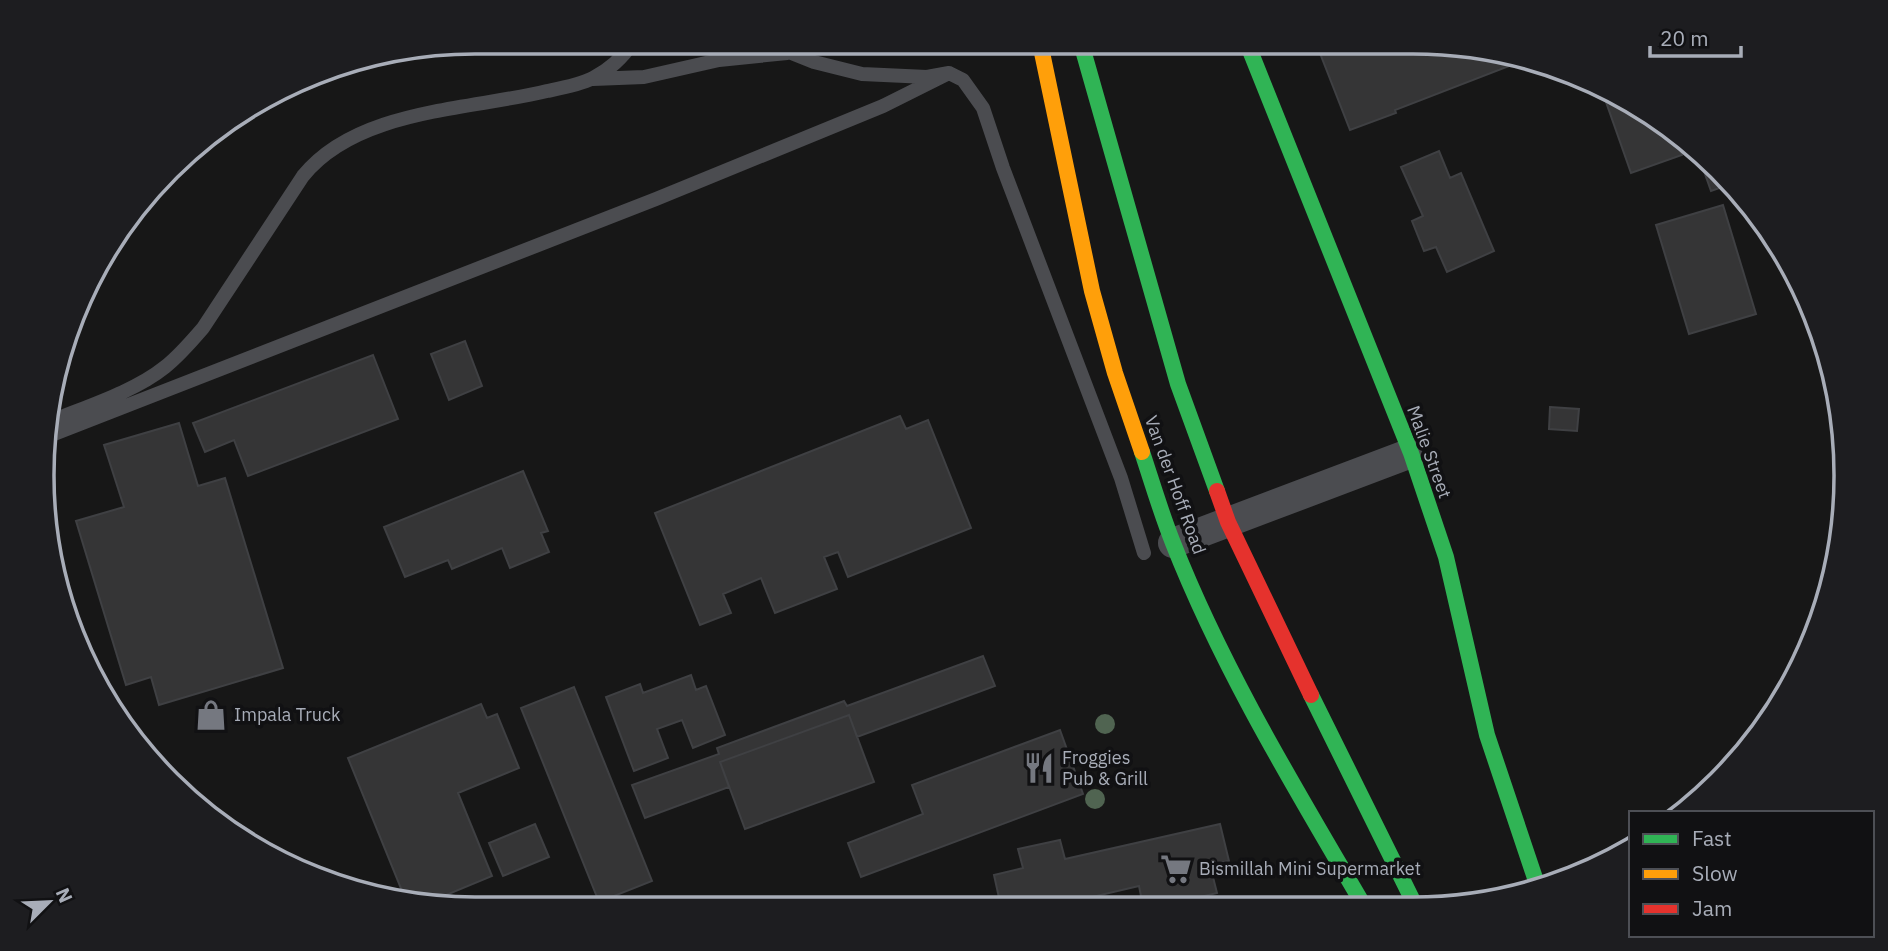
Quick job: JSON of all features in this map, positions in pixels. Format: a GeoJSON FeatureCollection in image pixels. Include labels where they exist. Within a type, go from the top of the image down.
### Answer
{"type":"FeatureCollection","features":[{"type":"Feature","properties":{"kind":"main road","name":"Van der Hoff Road"},"geometry":{"type":"LineString","coordinates":[[1042,54],[1092,291],[1115,373],[1172,543],[1233,673],[1289,778],[1359,897]]}},
{"type":"Feature","properties":{"kind":"main road"},"geometry":{"type":"LineString","coordinates":[[1085,54],[1178,384],[1228,522],[1411,897]]}},
{"type":"Feature","properties":{"kind":"main road","name":"Malie Street"},"geometry":{"type":"LineString","coordinates":[[1251,54],[1411,453],[1446,557],[1487,735],[1535,878]]}},
{"type":"Feature","properties":{"kind":"street"},"geometry":{"type":"LineString","coordinates":[[1172,543],[1411,453]]}},
{"type":"Feature","properties":{"kind":"lane"},"geometry":{"type":"LineString","coordinates":[[592,79],[611,66],[622,54]]}},
{"type":"Feature","properties":{"kind":"lane"},"geometry":{"type":"LineString","coordinates":[[58,418],[127,389],[163,369],[203,328],[303,176],[323,154],[361,134],[400,120],[451,108],[520,98],[592,79],[644,77],[719,60],[778,54]]}},
{"type":"Feature","properties":{"kind":"lane"},"geometry":{"type":"LineString","coordinates":[[791,54],[862,74],[927,77],[949,73],[963,80],[983,108],[1003,168],[1116,466],[1144,553]]}},
{"type":"Feature","properties":{"kind":"lane"},"geometry":{"type":"LineString","coordinates":[[57,433],[668,194],[883,106],[949,73]]}},
{"type":"Feature","properties":{"kind":"building"},"geometry":{"type":"Polygon","coordinates":[[[1320,54],[1440,55],[1510,66],[1395,110],[1396,113],[1350,130],[1320,54]]]}},
{"type":"Feature","properties":{"kind":"building"},"geometry":{"type":"Polygon","coordinates":[[[1606,102],[1647,125],[1681,151],[1682,155],[1631,173],[1606,102]]]}},
{"type":"Feature","properties":{"kind":"building"},"geometry":{"type":"Polygon","coordinates":[[[1439,151],[1450,178],[1461,173],[1494,251],[1447,272],[1436,247],[1424,251],[1412,221],[1423,216],[1401,167],[1439,151]]]}},
{"type":"Feature","properties":{"kind":"building"},"geometry":{"type":"Polygon","coordinates":[[[1705,173],[1720,188],[1711,191],[1705,173]]]}},
{"type":"Feature","properties":{"kind":"building"},"geometry":{"type":"Polygon","coordinates":[[[1723,205],[1756,314],[1689,334],[1656,225],[1723,205]]]}},
{"type":"Feature","properties":{"kind":"building"},"geometry":{"type":"Polygon","coordinates":[[[465,341],[482,386],[449,400],[431,354],[465,341]]]}},
{"type":"Feature","properties":{"kind":"building"},"geometry":{"type":"Polygon","coordinates":[[[373,355],[398,419],[248,476],[234,440],[205,452],[193,423],[373,355]]]}},
{"type":"Feature","properties":{"kind":"building"},"geometry":{"type":"Polygon","coordinates":[[[1550,407],[1579,409],[1577,431],[1549,429],[1550,407]]]}},
{"type":"Feature","properties":{"kind":"building"},"geometry":{"type":"Polygon","coordinates":[[[900,416],[906,429],[928,420],[971,528],[848,577],[838,552],[824,557],[837,589],[775,613],[761,578],[723,594],[731,613],[700,625],[655,513],[900,416]]]}},
{"type":"Feature","properties":{"kind":"building"},"geometry":{"type":"Polygon","coordinates":[[[179,423],[198,486],[225,478],[283,668],[159,705],[151,677],[126,685],[76,521],[124,507],[104,445],[179,423]]]}},
{"type":"Feature","properties":{"kind":"building"},"geometry":{"type":"Polygon","coordinates":[[[523,471],[548,531],[541,533],[549,552],[510,568],[502,548],[452,569],[448,560],[405,577],[384,527],[523,471]]]}},
{"type":"Feature","properties":{"kind":"building"},"geometry":{"type":"Polygon","coordinates":[[[983,656],[995,686],[857,737],[849,715],[720,762],[729,787],[645,818],[632,785],[719,754],[717,748],[844,701],[847,706],[983,656]]]}},
{"type":"Feature","properties":{"kind":"building"},"geometry":{"type":"Polygon","coordinates":[[[691,675],[696,690],[706,686],[725,735],[693,748],[682,720],[657,729],[668,758],[634,771],[606,697],[640,684],[643,693],[691,675]]]}},
{"type":"Feature","properties":{"kind":"building"},"geometry":{"type":"Polygon","coordinates":[[[574,687],[652,881],[612,897],[597,897],[521,708],[574,687]]]}},
{"type":"Feature","properties":{"kind":"building"},"geometry":{"type":"Polygon","coordinates":[[[481,704],[487,718],[497,714],[519,768],[458,793],[492,876],[445,896],[402,890],[348,758],[481,704]]]}},
{"type":"Feature","properties":{"kind":"building"},"geometry":{"type":"Polygon","coordinates":[[[849,715],[874,782],[745,829],[720,762],[849,715]]]}},
{"type":"Feature","properties":{"kind":"building"},"geometry":{"type":"Polygon","coordinates":[[[1060,730],[1083,794],[861,877],[848,843],[923,814],[912,785],[1060,730]]]}},
{"type":"Feature","properties":{"kind":"building"},"geometry":{"type":"Polygon","coordinates":[[[535,824],[549,857],[503,876],[489,843],[535,824]]]}},
{"type":"Feature","properties":{"kind":"building"},"geometry":{"type":"Polygon","coordinates":[[[1220,824],[1229,861],[1210,865],[1217,893],[1200,897],[1141,897],[1139,886],[1092,897],[999,897],[994,875],[1023,868],[1018,849],[1060,840],[1065,859],[1220,824]]]}},
{"type":"Feature","properties":{"kind":"traffic: fast"},"geometry":{"type":"LineString","coordinates":[[1084,54],[1178,384],[1217,491]]}},
{"type":"Feature","properties":{"kind":"traffic: fast"},"geometry":{"type":"LineString","coordinates":[[1251,54],[1411,453],[1446,557],[1487,735],[1535,878]]}},
{"type":"Feature","properties":{"kind":"traffic: fast"},"geometry":{"type":"LineString","coordinates":[[1142,452],[1173,543],[1214,637],[1261,728],[1359,897]]}},
{"type":"Feature","properties":{"kind":"traffic: fast"},"geometry":{"type":"LineString","coordinates":[[1311,695],[1411,897]]}},
{"type":"Feature","properties":{"kind":"traffic: slow"},"geometry":{"type":"LineString","coordinates":[[1042,54],[1092,291],[1115,373],[1142,452]]}},
{"type":"Feature","properties":{"kind":"traffic: jam"},"geometry":{"type":"LineString","coordinates":[[1217,491],[1228,522],[1311,695]]}},
{"type":"Feature","properties":{"kind":"place","name":"Impala Truck"},"geometry":{"type":"Point","coordinates":[211,715]}},
{"type":"Feature","properties":{"kind":"place","name":"Froggies Pub & Grill"},"geometry":{"type":"Point","coordinates":[1039,768]}},
{"type":"Feature","properties":{"kind":"place","name":"Bismillah Mini Supermarket"},"geometry":{"type":"Point","coordinates":[1176,869]}}]}
